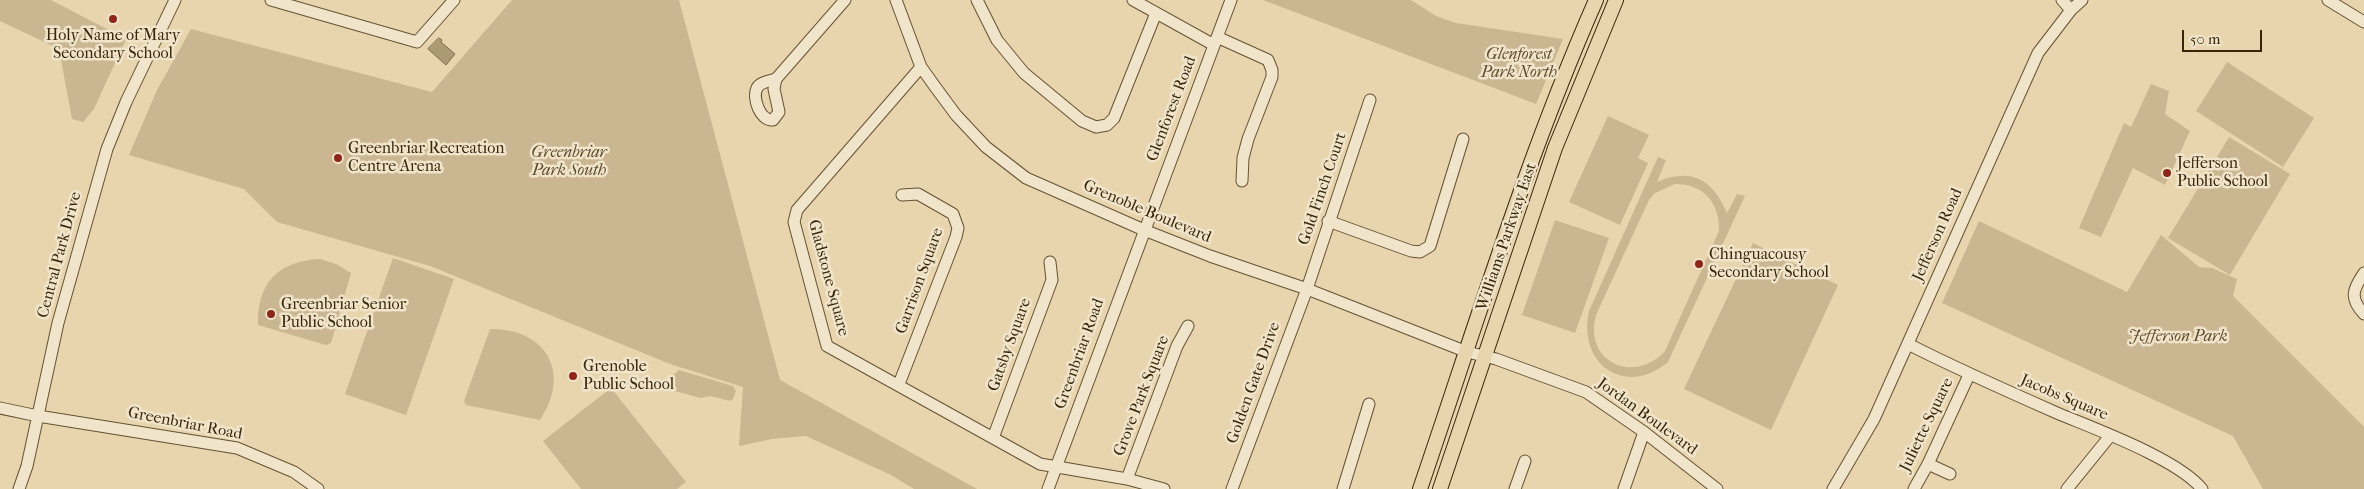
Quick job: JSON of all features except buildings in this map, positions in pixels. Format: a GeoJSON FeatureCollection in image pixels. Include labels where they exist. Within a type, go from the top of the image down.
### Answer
{"type":"FeatureCollection","features":[{"type":"Feature","properties":{"kind":"main road","name":"Williams Parkway East"},"geometry":{"type":"LineString","coordinates":[[1420,489],[1532,157],[1560,81],[1596,0]]}},
{"type":"Feature","properties":{"kind":"main road","name":"Williams Parkway East"},"geometry":{"type":"LineString","coordinates":[[1440,489],[1555,148],[1616,0]]}},
{"type":"Feature","properties":{"kind":"street","name":"Central Park Drive"},"geometry":{"type":"LineString","coordinates":[[18,489],[27,466],[58,324],[107,149],[126,102],[175,0]]}},
{"type":"Feature","properties":{"kind":"street","name":"Central Park Drive"},"geometry":{"type":"LineString","coordinates":[[156,38],[184,0]]}},
{"type":"Feature","properties":{"kind":"street"},"geometry":{"type":"LineString","coordinates":[[271,0],[417,42],[454,0]]}},
{"type":"Feature","properties":{"kind":"street"},"geometry":{"type":"LineString","coordinates":[[776,79],[845,0]]}},
{"type":"Feature","properties":{"kind":"street","name":"Grenoble Boulevard"},"geometry":{"type":"LineString","coordinates":[[896,0],[921,67],[956,115],[986,147],[1026,178],[1144,230],[1210,256],[1307,289],[1467,352]]}},
{"type":"Feature","properties":{"kind":"street"},"geometry":{"type":"LineString","coordinates":[[977,0],[997,40],[1024,73],[1082,121],[1096,127],[1107,126],[1114,118],[1156,13]]}},
{"type":"Feature","properties":{"kind":"street"},"geometry":{"type":"LineString","coordinates":[[1133,0],[1215,41],[1268,60],[1272,70],[1272,77],[1243,158],[1242,181]]}},
{"type":"Feature","properties":{"kind":"street","name":"Glenforest Road"},"geometry":{"type":"LineString","coordinates":[[1144,230],[1230,0]]}},
{"type":"Feature","properties":{"kind":"street"},"geometry":{"type":"LineString","coordinates":[[2062,0],[2071,10]]}},
{"type":"Feature","properties":{"kind":"street","name":"Jefferson Road"},"geometry":{"type":"LineString","coordinates":[[1833,489],[1874,420],[2038,53],[2071,10],[2082,0]]}},
{"type":"Feature","properties":{"kind":"street"},"geometry":{"type":"LineString","coordinates":[[2328,0],[2364,22]]}},
{"type":"Feature","properties":{"kind":"street","name":"Gladstone Square"},"geometry":{"type":"LineString","coordinates":[[921,67],[807,196],[797,210],[794,222],[827,346],[899,384],[1040,464],[1127,479],[1164,489]]}},
{"type":"Feature","properties":{"kind":"street","name":"Gold Finch Court"},"geometry":{"type":"LineString","coordinates":[[1307,289],[1328,221],[1370,100]]}},
{"type":"Feature","properties":{"kind":"street"},"geometry":{"type":"LineString","coordinates":[[1328,221],[1411,251],[1420,252],[1430,246],[1464,138]]}},
{"type":"Feature","properties":{"kind":"street","name":"Garrison Square"},"geometry":{"type":"LineString","coordinates":[[899,384],[958,228],[953,214],[918,194],[902,195]]}},
{"type":"Feature","properties":{"kind":"street","name":"Greenbriar Road"},"geometry":{"type":"LineString","coordinates":[[1048,489],[1144,230]]}},
{"type":"Feature","properties":{"kind":"street","name":"Gatsby Square"},"geometry":{"type":"LineString","coordinates":[[993,438],[1052,280],[1050,262]]}},
{"type":"Feature","properties":{"kind":"street"},"geometry":{"type":"LineString","coordinates":[[2364,273],[2355,286],[2354,297],[2357,307],[2364,314]]}},
{"type":"Feature","properties":{"kind":"street","name":"Golden Gate Drive"},"geometry":{"type":"LineString","coordinates":[[1232,489],[1307,289]]}},
{"type":"Feature","properties":{"kind":"street","name":"Grove Park Square"},"geometry":{"type":"LineString","coordinates":[[1127,479],[1178,346],[1188,326]]}},
{"type":"Feature","properties":{"kind":"street","name":"Jacobs Square"},"geometry":{"type":"LineString","coordinates":[[1908,344],[1969,375],[2110,436],[2188,475],[2202,489]]}},
{"type":"Feature","properties":{"kind":"street","name":"Jordan Boulevard"},"geometry":{"type":"LineString","coordinates":[[1467,352],[1496,359],[1586,392],[1644,432],[1717,489]]}},
{"type":"Feature","properties":{"kind":"street","name":"Juliette Square"},"geometry":{"type":"LineString","coordinates":[[1914,489],[1928,464],[1969,375]]}},
{"type":"Feature","properties":{"kind":"street"},"geometry":{"type":"LineString","coordinates":[[1343,489],[1369,404]]}},
{"type":"Feature","properties":{"kind":"street","name":"Greenbriar Road"},"geometry":{"type":"LineString","coordinates":[[0,408],[38,416],[237,448],[294,472],[318,489]]}},
{"type":"Feature","properties":{"kind":"street"},"geometry":{"type":"LineString","coordinates":[[1624,489],[1644,432]]}},
{"type":"Feature","properties":{"kind":"street"},"geometry":{"type":"LineString","coordinates":[[2067,489],[2110,436]]}},
{"type":"Feature","properties":{"kind":"street"},"geometry":{"type":"LineString","coordinates":[[1515,489],[1526,460]]}},
{"type":"Feature","properties":{"kind":"street"},"geometry":{"type":"LineString","coordinates":[[1928,464],[1950,474]]}},
{"type":"Feature","properties":{"kind":"green space"},"geometry":{"type":"Polygon","coordinates":[[[0,0],[51,0],[126,39],[94,109],[83,122],[72,119],[59,49],[0,21],[0,0]]]}},
{"type":"Feature","properties":{"kind":"green space","name":"Greenbriar Park South"},"geometry":{"type":"Polygon","coordinates":[[[512,0],[679,0],[780,380],[977,489],[914,489],[891,475],[806,436],[772,439],[739,446],[743,387],[670,364],[430,266],[277,222],[244,189],[129,155],[157,90],[191,29],[432,92],[512,0]]]}},
{"type":"Feature","properties":{"kind":"green space","name":"Glenforest Park North"},"geometry":{"type":"Polygon","coordinates":[[[1263,0],[1411,0],[1436,16],[1456,23],[1563,39],[1536,104],[1263,0]]]}},
{"type":"Feature","properties":{"kind":"green space"},"geometry":{"type":"Polygon","coordinates":[[[2227,62],[2314,118],[2283,167],[2196,111],[2227,62]]]}},
{"type":"Feature","properties":{"kind":"green space"},"geometry":{"type":"Polygon","coordinates":[[[2151,84],[2169,91],[2165,114],[2190,131],[2165,185],[2133,168],[2101,237],[2079,228],[2124,123],[2131,127],[2151,84]]]}},
{"type":"Feature","properties":{"kind":"green space"},"geometry":{"type":"Polygon","coordinates":[[[1608,116],[1649,135],[1638,158],[1648,163],[1620,225],[1569,202],[1608,116]]]}},
{"type":"Feature","properties":{"kind":"green space"},"geometry":{"type":"Polygon","coordinates":[[[2229,137],[2290,174],[2230,275],[2168,238],[2229,137]]]}},
{"type":"Feature","properties":{"kind":"green space"},"geometry":{"type":"Polygon","coordinates":[[[1658,157],[1666,160],[1657,182],[1681,176],[1700,180],[1715,192],[1727,213],[1737,194],[1745,196],[1668,362],[1652,372],[1636,377],[1621,376],[1608,370],[1597,360],[1590,346],[1587,330],[1589,311],[1658,157]],[[1675,184],[1655,193],[1649,200],[1596,315],[1594,331],[1597,345],[1604,356],[1614,363],[1626,367],[1639,366],[1653,361],[1665,351],[1719,231],[1719,221],[1713,203],[1701,191],[1685,185],[1675,184]]]}},
{"type":"Feature","properties":{"kind":"green space"},"geometry":{"type":"Polygon","coordinates":[[[1555,220],[1609,238],[1575,333],[1522,315],[1555,220]]]}},
{"type":"Feature","properties":{"kind":"green space","name":"Jefferson Park"},"geometry":{"type":"Polygon","coordinates":[[[1979,221],[2127,292],[2161,235],[2199,267],[2212,268],[2237,279],[2233,296],[2364,427],[2364,489],[2263,489],[2233,436],[1942,303],[1979,221]]]}},
{"type":"Feature","properties":{"kind":"green space"},"geometry":{"type":"Polygon","coordinates":[[[1753,243],[1838,285],[1771,430],[1684,389],[1753,243]]]}},
{"type":"Feature","properties":{"kind":"green space"},"geometry":{"type":"Polygon","coordinates":[[[393,258],[454,279],[406,415],[345,394],[393,258]]]}},
{"type":"Feature","properties":{"kind":"green space"},"geometry":{"type":"Polygon","coordinates":[[[320,259],[336,264],[351,273],[331,343],[326,345],[258,325],[261,297],[273,277],[292,264],[320,259]]]}},
{"type":"Feature","properties":{"kind":"green space"},"geometry":{"type":"Polygon","coordinates":[[[490,329],[510,331],[526,336],[539,345],[548,356],[553,370],[554,386],[549,403],[540,420],[466,405],[464,401],[490,329]]]}},
{"type":"Feature","properties":{"kind":"green space"},"geometry":{"type":"Polygon","coordinates":[[[679,370],[733,386],[736,391],[733,399],[730,401],[710,396],[701,398],[675,391],[671,388],[672,376],[679,370]]]}},
{"type":"Feature","properties":{"kind":"green space"},"geometry":{"type":"Polygon","coordinates":[[[611,388],[686,482],[677,489],[581,489],[543,441],[611,388]]]}},
{"type":"Feature","properties":{"kind":"shaded area"},"geometry":{"type":"Polygon","coordinates":[[[439,38],[455,54],[446,65],[428,49],[439,38]]]}},
{"type":"Feature","properties":{"kind":"place","name":"Holy Name of Mary Secondary School"},"geometry":{"type":"Point","coordinates":[113,19]}},
{"type":"Feature","properties":{"kind":"place","name":"Greenbriar Recreation Centre Arena"},"geometry":{"type":"Point","coordinates":[338,158]}},
{"type":"Feature","properties":{"kind":"place","name":"Jefferson Public School"},"geometry":{"type":"Point","coordinates":[2167,173]}},
{"type":"Feature","properties":{"kind":"place","name":"Chinguacousy Secondary School"},"geometry":{"type":"Point","coordinates":[1699,264]}},
{"type":"Feature","properties":{"kind":"place","name":"Greenbriar Senior Public School"},"geometry":{"type":"Point","coordinates":[271,314]}},
{"type":"Feature","properties":{"kind":"place","name":"Grenoble Public School"},"geometry":{"type":"Point","coordinates":[573,376]}}]}
